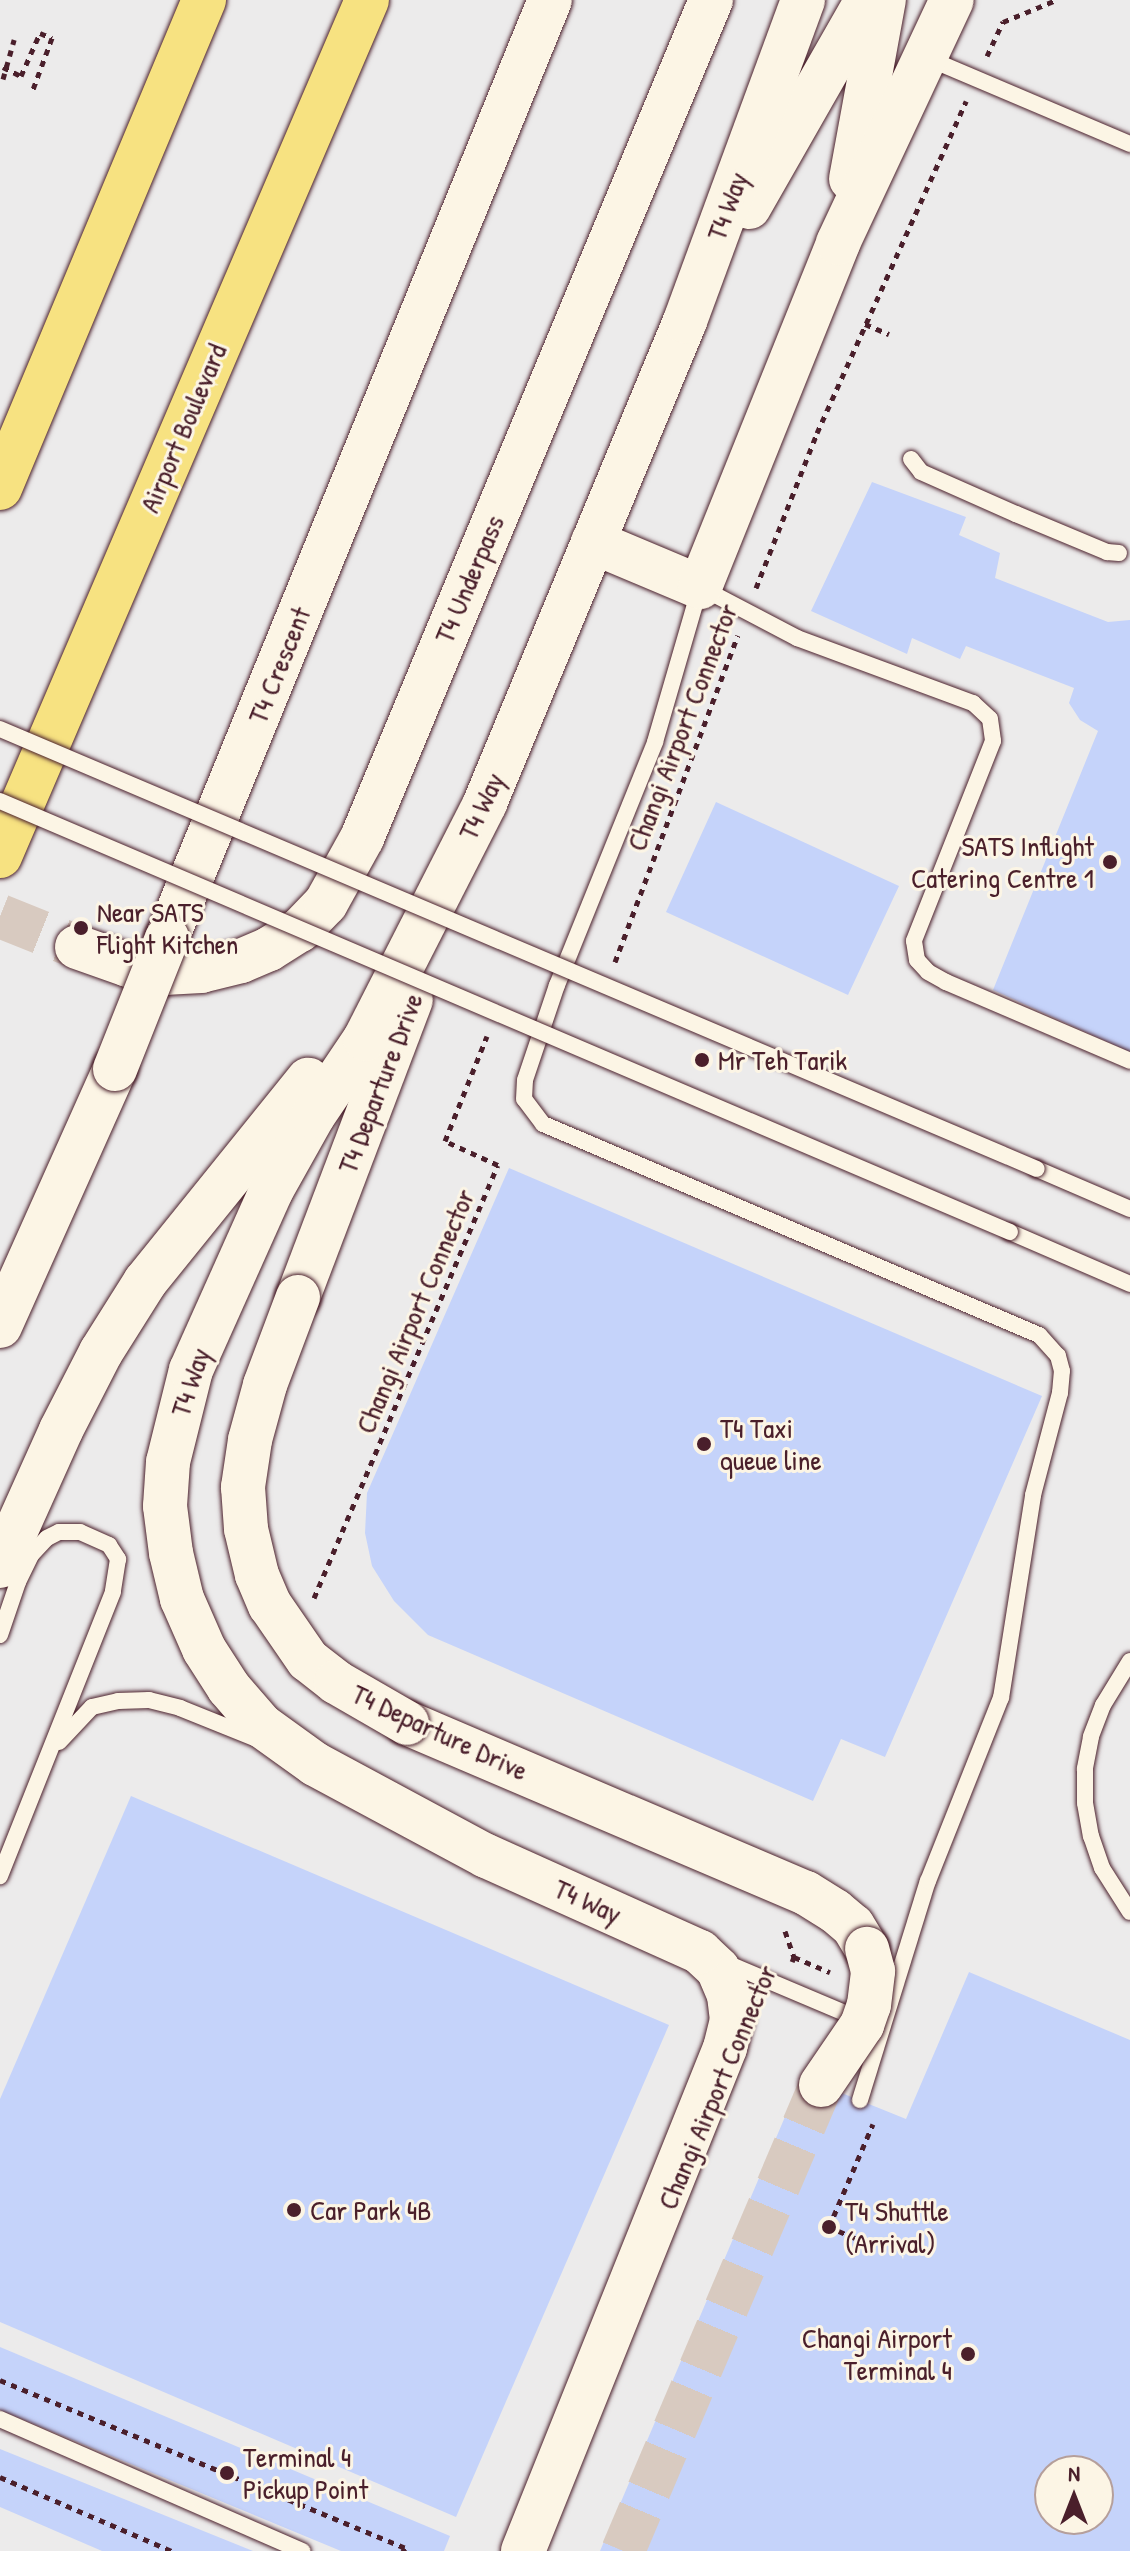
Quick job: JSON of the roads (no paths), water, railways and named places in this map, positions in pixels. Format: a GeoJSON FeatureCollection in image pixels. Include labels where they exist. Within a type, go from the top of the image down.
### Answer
{"type":"FeatureCollection","features":[{"type":"Feature","properties":{"kind":"highway"},"geometry":{"type":"LineString","coordinates":[[0,488],[204,0]]}},
{"type":"Feature","properties":{"kind":"highway","name":"Airport Boulevard"},"geometry":{"type":"LineString","coordinates":[[0,856],[367,0]]}},
{"type":"Feature","properties":{"kind":"main road","name":"T4 Underpass"},"geometry":{"type":"LineString","coordinates":[[77,947],[164,973],[201,971],[241,961],[269,949],[300,930],[326,903],[362,838],[711,0]]}},
{"type":"Feature","properties":{"kind":"main road","name":"T4 Way"},"geometry":{"type":"LineString","coordinates":[[523,2551],[725,2048],[732,2020],[729,1995],[718,1969],[700,1952],[486,1856],[315,1764],[261,1725],[229,1688],[204,1649],[182,1599],[171,1553],[165,1506],[168,1462],[191,1370],[271,1191],[313,1116],[365,1039],[485,803],[685,321],[803,0]]}},
{"type":"Feature","properties":{"kind":"main road"},"geometry":{"type":"LineString","coordinates":[[685,321],[867,0]]}},
{"type":"Feature","properties":{"kind":"main road"},"geometry":{"type":"LineString","coordinates":[[838,243],[884,0]]}},
{"type":"Feature","properties":{"kind":"main road"},"geometry":{"type":"LineString","coordinates":[[593,542],[700,587],[838,243],[952,0]]}},
{"type":"Feature","properties":{"kind":"main road","name":"T4 Crescent"},"geometry":{"type":"LineString","coordinates":[[0,1326],[115,1069],[547,11]]}},
{"type":"Feature","properties":{"kind":"main road","name":"T4 Departure Drive"},"geometry":{"type":"LineString","coordinates":[[485,803],[265,1385],[250,1440],[243,1487],[246,1529],[257,1575],[270,1605],[308,1660],[336,1682],[407,1723],[806,1893],[853,1926],[867,1949],[873,1971],[869,2005],[841,2092]]}},
{"type":"Feature","properties":{"kind":"main road"},"geometry":{"type":"LineString","coordinates":[[0,1566],[61,1430],[101,1352],[145,1282],[262,1140],[415,937]]}},
{"type":"Feature","properties":{"kind":"lane"},"geometry":{"type":"LineString","coordinates":[[925,57],[1130,144]]}},
{"type":"Feature","properties":{"kind":"lane"},"geometry":{"type":"LineString","coordinates":[[911,459],[921,472],[1107,552],[1119,553]]}},
{"type":"Feature","properties":{"kind":"lane"},"geometry":{"type":"LineString","coordinates":[[841,2092],[885,2031],[928,1881],[1001,1698],[1033,1495],[1060,1393],[1062,1371],[1058,1356],[1039,1335],[543,1124],[524,1099],[525,1080],[557,985],[655,742],[700,587],[797,638],[973,703],[990,719],[993,741],[914,941],[917,960],[928,972],[946,982],[1130,1061]]}},
{"type":"Feature","properties":{"kind":"lane"},"geometry":{"type":"LineString","coordinates":[[0,729],[1130,1209]]}},
{"type":"Feature","properties":{"kind":"lane"},"geometry":{"type":"LineString","coordinates":[[0,801],[1130,1284]]}},
{"type":"Feature","properties":{"kind":"lane"},"geometry":{"type":"LineString","coordinates":[[0,1635],[25,1569],[47,1538],[59,1532],[80,1532],[109,1545],[118,1559],[115,1584],[0,1876]]}},
{"type":"Feature","properties":{"kind":"lane"},"geometry":{"type":"LineString","coordinates":[[1130,1661],[1103,1705],[1091,1737],[1085,1769],[1085,1803],[1102,1868],[1130,1912]]}},
{"type":"Feature","properties":{"kind":"lane"},"geometry":{"type":"LineString","coordinates":[[45,1759],[73,1724],[92,1707],[118,1701],[149,1700],[180,1708],[315,1764]]}},
{"type":"Feature","properties":{"kind":"lane"},"geometry":{"type":"LineString","coordinates":[[700,1952],[885,2031]]}},
{"type":"Feature","properties":{"kind":"lane"},"geometry":{"type":"LineString","coordinates":[[0,2419],[302,2551]]}},
{"type":"Feature","properties":{"kind":"tunnel"},"geometry":{"type":"LineString","coordinates":[[0,916],[77,947]]}},
{"type":"Feature","properties":{"kind":"tunnel"},"geometry":{"type":"LineString","coordinates":[[623,2551],[821,2085]]}},
{"type":"Feature","properties":{"kind":"place","name":"SATS Inflight Catering Centre 1"},"geometry":{"type":"Point","coordinates":[1110,862]}},
{"type":"Feature","properties":{"kind":"place","name":"Near SATS Flight Kitchen"},"geometry":{"type":"Point","coordinates":[81,928]}},
{"type":"Feature","properties":{"kind":"place","name":"Mr Teh Tarik"},"geometry":{"type":"Point","coordinates":[702,1060]}},
{"type":"Feature","properties":{"kind":"place","name":"T4 Taxi queue line"},"geometry":{"type":"Point","coordinates":[704,1444]}},
{"type":"Feature","properties":{"kind":"place","name":"Car Park 4B"},"geometry":{"type":"Point","coordinates":[294,2210]}},
{"type":"Feature","properties":{"kind":"place","name":"T4 Shuttle (Arrival)"},"geometry":{"type":"Point","coordinates":[829,2227]}},
{"type":"Feature","properties":{"kind":"place","name":"Changi Airport Terminal 4"},"geometry":{"type":"Point","coordinates":[968,2354]}},
{"type":"Feature","properties":{"kind":"place","name":"Terminal 4 Pickup Point"},"geometry":{"type":"Point","coordinates":[227,2473]}}]}
